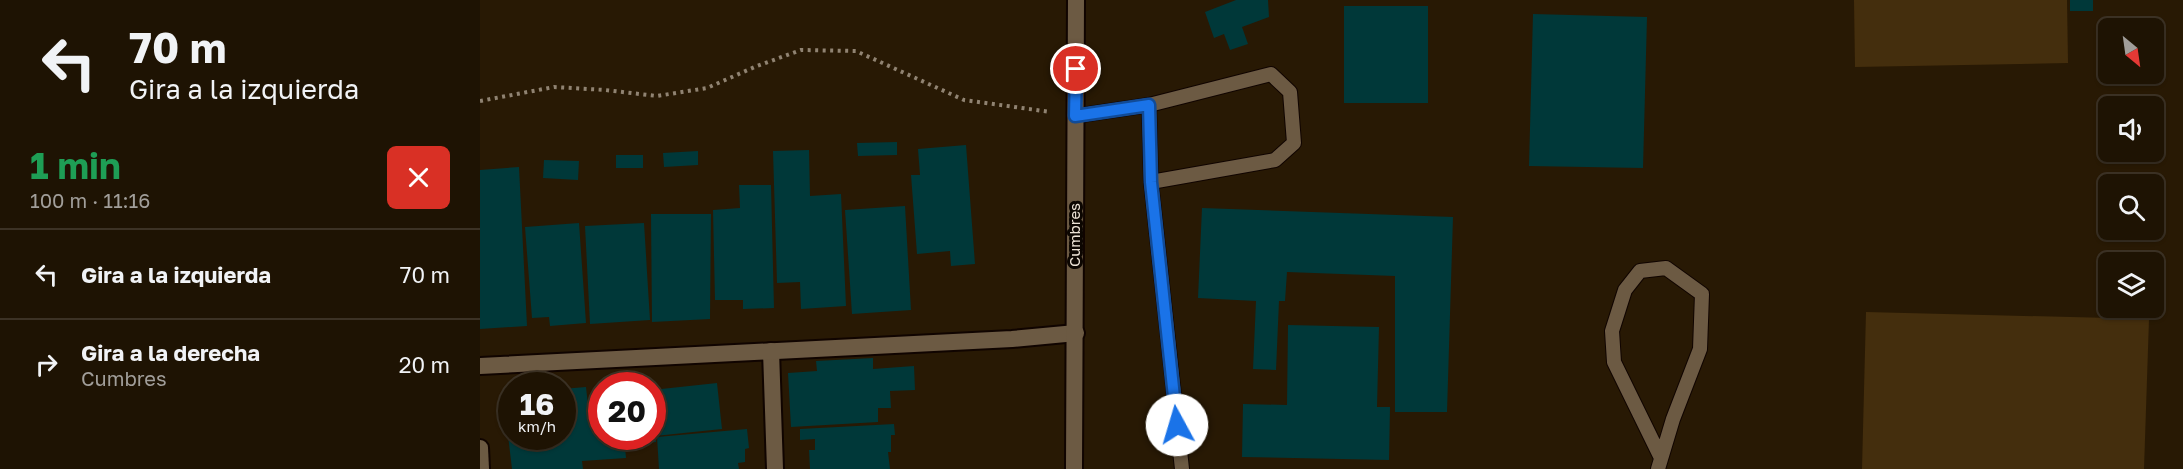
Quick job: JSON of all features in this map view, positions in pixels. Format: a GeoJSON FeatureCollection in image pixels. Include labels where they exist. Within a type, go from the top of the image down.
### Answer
{"type":"FeatureCollection","features":[{"type":"Feature","properties":{"kind":"street","name":"Cumbres"},"geometry":{"type":"LineString","coordinates":[[1074,469],[1076,0]]}},
{"type":"Feature","properties":{"kind":"street"},"geometry":{"type":"LineString","coordinates":[[480,366],[1012,339],[1076,333]]}},
{"type":"Feature","properties":{"kind":"street"},"geometry":{"type":"LineString","coordinates":[[771,351],[776,469]]}},
{"type":"Feature","properties":{"kind":"street"},"geometry":{"type":"LineString","coordinates":[[480,448],[481,469]]}},
{"type":"Feature","properties":{"kind":"lane"},"geometry":{"type":"LineString","coordinates":[[1075,116],[1149,105],[1271,74],[1290,92],[1294,143],[1275,160],[1151,182]]}},
{"type":"Feature","properties":{"kind":"lane"},"geometry":{"type":"LineString","coordinates":[[1149,105],[1151,182],[1182,469]]}},
{"type":"Feature","properties":{"kind":"lane"},"geometry":{"type":"LineString","coordinates":[[1666,268],[1702,294],[1700,349],[1659,464],[1614,362],[1612,331],[1625,290],[1640,271],[1666,268]]}},
{"type":"Feature","properties":{"kind":"path"},"geometry":{"type":"LineString","coordinates":[[480,101],[554,87],[657,96],[707,88],[801,50],[856,51],[964,100],[1075,116]]}},
{"type":"Feature","properties":{"kind":"shaded area"},"geometry":{"type":"Polygon","coordinates":[[[1854,0],[2067,0],[2068,63],[1855,67],[1854,0]]]}},
{"type":"Feature","properties":{"kind":"shaded area"},"geometry":{"type":"Polygon","coordinates":[[[1866,312],[2149,319],[2144,469],[1862,469],[1866,312]]]}},
{"type":"Feature","properties":{"kind":"building"},"geometry":{"type":"Polygon","coordinates":[[[1236,0],[1268,0],[1269,17],[1242,27],[1248,44],[1230,50],[1224,34],[1214,38],[1205,12],[1236,0]]]}},
{"type":"Feature","properties":{"kind":"building"},"geometry":{"type":"Polygon","coordinates":[[[2070,0],[2093,0],[2093,11],[2070,11],[2070,0]]]}},
{"type":"Feature","properties":{"kind":"building"},"geometry":{"type":"Polygon","coordinates":[[[1344,6],[1428,6],[1428,103],[1344,103],[1344,6]]]}},
{"type":"Feature","properties":{"kind":"building"},"geometry":{"type":"Polygon","coordinates":[[[1533,14],[1647,17],[1643,168],[1529,166],[1533,14]]]}},
{"type":"Feature","properties":{"kind":"building"},"geometry":{"type":"Polygon","coordinates":[[[897,142],[897,155],[858,156],[857,143],[897,142]]]}},
{"type":"Feature","properties":{"kind":"building"},"geometry":{"type":"Polygon","coordinates":[[[966,145],[975,264],[951,266],[950,251],[917,254],[911,175],[920,175],[918,149],[966,145]]]}},
{"type":"Feature","properties":{"kind":"building"},"geometry":{"type":"Polygon","coordinates":[[[809,150],[810,196],[841,194],[846,306],[801,309],[800,282],[777,283],[773,151],[809,150]]]}},
{"type":"Feature","properties":{"kind":"building"},"geometry":{"type":"Polygon","coordinates":[[[698,151],[698,165],[664,167],[663,153],[698,151]]]}},
{"type":"Feature","properties":{"kind":"building"},"geometry":{"type":"Polygon","coordinates":[[[616,155],[643,155],[643,168],[616,168],[616,155]]]}},
{"type":"Feature","properties":{"kind":"building"},"geometry":{"type":"Polygon","coordinates":[[[544,160],[579,161],[578,180],[543,178],[544,160]]]}},
{"type":"Feature","properties":{"kind":"building"},"geometry":{"type":"Polygon","coordinates":[[[519,167],[527,326],[480,329],[480,170],[519,167]]]}},
{"type":"Feature","properties":{"kind":"building"},"geometry":{"type":"Polygon","coordinates":[[[739,185],[771,185],[774,308],[743,309],[743,300],[715,300],[713,210],[740,208],[739,185]]]}},
{"type":"Feature","properties":{"kind":"building"},"geometry":{"type":"Polygon","coordinates":[[[905,206],[911,310],[852,314],[845,210],[905,206]]]}},
{"type":"Feature","properties":{"kind":"building"},"geometry":{"type":"Polygon","coordinates":[[[1202,208],[1453,217],[1447,412],[1395,412],[1395,276],[1287,272],[1285,301],[1279,301],[1276,370],[1253,369],[1256,301],[1198,298],[1202,208]]]}},
{"type":"Feature","properties":{"kind":"building"},"geometry":{"type":"Polygon","coordinates":[[[651,214],[711,214],[710,319],[652,322],[651,214]]]}},
{"type":"Feature","properties":{"kind":"building"},"geometry":{"type":"Polygon","coordinates":[[[579,223],[586,323],[550,326],[549,317],[532,318],[525,227],[579,223]]]}},
{"type":"Feature","properties":{"kind":"building"},"geometry":{"type":"Polygon","coordinates":[[[644,223],[650,320],[590,324],[585,226],[644,223]]]}},
{"type":"Feature","properties":{"kind":"building"},"geometry":{"type":"Polygon","coordinates":[[[1288,325],[1379,327],[1377,407],[1390,407],[1389,460],[1242,457],[1243,404],[1287,405],[1288,325]]]}},
{"type":"Feature","properties":{"kind":"building"},"geometry":{"type":"Polygon","coordinates":[[[873,358],[873,369],[914,366],[915,390],[890,391],[891,408],[878,408],[878,422],[791,427],[788,373],[817,371],[816,361],[873,358]]]}},
{"type":"Feature","properties":{"kind":"building"},"geometry":{"type":"Polygon","coordinates":[[[717,383],[722,429],[666,435],[666,388],[717,383]]]}},
{"type":"Feature","properties":{"kind":"building"},"geometry":{"type":"Polygon","coordinates":[[[586,387],[588,450],[625,450],[626,458],[582,461],[583,469],[512,469],[510,450],[576,450],[576,388],[586,387]]]}},
{"type":"Feature","properties":{"kind":"building"},"geometry":{"type":"Polygon","coordinates":[[[894,424],[895,435],[891,435],[891,452],[888,452],[890,469],[810,469],[809,450],[815,450],[815,439],[800,440],[800,429],[894,424]]]}},
{"type":"Feature","properties":{"kind":"building"},"geometry":{"type":"Polygon","coordinates":[[[747,429],[749,448],[745,449],[745,462],[738,463],[739,469],[659,469],[658,450],[666,450],[666,436],[747,429]]]}},
{"type":"Feature","properties":{"kind":"route"},"geometry":{"type":"LineString","coordinates":[[1076,69],[1075,116],[1149,105],[1151,182],[1177,425]]}}]}
